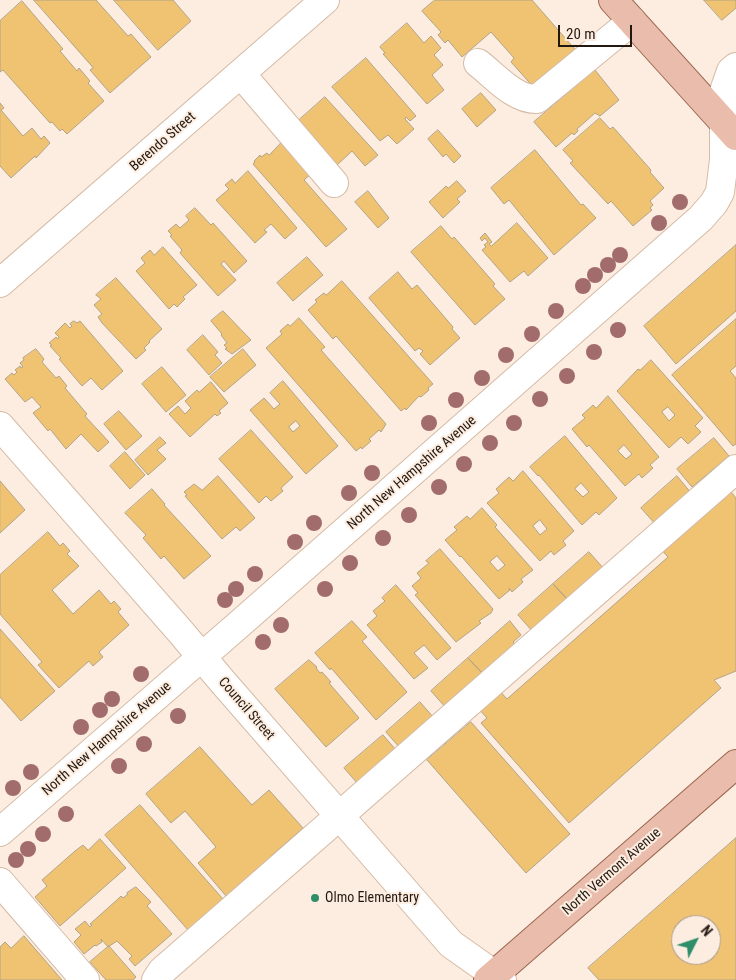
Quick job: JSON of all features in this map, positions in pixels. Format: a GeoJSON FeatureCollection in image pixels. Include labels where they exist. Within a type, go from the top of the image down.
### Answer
{"type":"FeatureCollection","features":[{"type":"Feature","properties":{"kind":"main road"},"geometry":{"type":"LineString","coordinates":[[613,0],[730,129]]}},
{"type":"Feature","properties":{"kind":"main road","name":"North Vermont Avenue"},"geometry":{"type":"LineString","coordinates":[[495,978],[736,764]]}},
{"type":"Feature","properties":{"kind":"street","name":"Berendo Street"},"geometry":{"type":"LineString","coordinates":[[0,283],[324,0]]}},
{"type":"Feature","properties":{"kind":"street"},"geometry":{"type":"LineString","coordinates":[[478,63],[510,89],[528,99],[537,98],[632,21]]}},
{"type":"Feature","properties":{"kind":"street","name":"North New Hampshire Avenue"},"geometry":{"type":"LineString","coordinates":[[0,832],[701,218],[714,203],[720,192],[730,129],[724,91],[731,71],[736,67]]}},
{"type":"Feature","properties":{"kind":"street"},"geometry":{"type":"LineString","coordinates":[[241,74],[334,183]]}},
{"type":"Feature","properties":{"kind":"street","name":"Council Street"},"geometry":{"type":"LineString","coordinates":[[0,426],[451,944],[495,978]]}},
{"type":"Feature","properties":{"kind":"street"},"geometry":{"type":"LineString","coordinates":[[156,980],[162,971],[582,602],[736,470]]}},
{"type":"Feature","properties":{"kind":"street"},"geometry":{"type":"LineString","coordinates":[[0,882],[85,980]]}},
{"type":"Feature","properties":{"kind":"building"},"geometry":{"type":"Polygon","coordinates":[[[34,0],[96,0],[128,36],[131,34],[151,57],[110,93],[90,70],[93,68],[34,0]]]}},
{"type":"Feature","properties":{"kind":"building"},"geometry":{"type":"Polygon","coordinates":[[[114,0],[173,0],[191,21],[158,50],[114,0]]]}},
{"type":"Feature","properties":{"kind":"building"},"geometry":{"type":"Polygon","coordinates":[[[435,0],[532,0],[579,54],[537,91],[511,62],[514,58],[491,32],[462,57],[448,40],[445,43],[438,35],[441,32],[422,11],[435,0]]]}},
{"type":"Feature","properties":{"kind":"building"},"geometry":{"type":"Polygon","coordinates":[[[704,0],[736,0],[736,8],[722,20],[704,0]]]}},
{"type":"Feature","properties":{"kind":"building"},"geometry":{"type":"Polygon","coordinates":[[[22,1],[63,49],[60,51],[77,71],[79,68],[90,81],[88,83],[104,101],[67,134],[62,129],[60,131],[52,122],[50,123],[3,70],[0,72],[0,21],[22,1]]]}},
{"type":"Feature","properties":{"kind":"building"},"geometry":{"type":"Polygon","coordinates":[[[407,23],[424,43],[431,36],[441,48],[434,55],[443,65],[432,75],[444,90],[427,104],[383,54],[385,53],[380,47],[407,23]]]}},
{"type":"Feature","properties":{"kind":"building"},"geometry":{"type":"Polygon","coordinates":[[[366,58],[416,116],[410,121],[406,117],[405,119],[414,129],[397,144],[388,135],[380,141],[332,87],[366,58]]]}},
{"type":"Feature","properties":{"kind":"building"},"geometry":{"type":"Polygon","coordinates":[[[595,70],[619,100],[600,116],[595,113],[577,129],[578,131],[574,135],[572,133],[556,147],[534,122],[595,70]]]}},
{"type":"Feature","properties":{"kind":"building"},"geometry":{"type":"Polygon","coordinates":[[[481,93],[496,110],[477,127],[462,109],[481,93]]]}},
{"type":"Feature","properties":{"kind":"building"},"geometry":{"type":"Polygon","coordinates":[[[325,97],[378,155],[365,166],[352,151],[336,166],[298,121],[325,97]]]}},
{"type":"Feature","properties":{"kind":"building"},"geometry":{"type":"Polygon","coordinates":[[[0,103],[4,108],[1,110],[23,136],[32,128],[41,139],[44,136],[50,143],[36,158],[35,156],[11,178],[0,166],[0,103]]]}},
{"type":"Feature","properties":{"kind":"building"},"geometry":{"type":"Polygon","coordinates":[[[600,118],[610,129],[613,127],[651,170],[650,172],[664,188],[650,201],[653,205],[650,208],[652,210],[633,226],[611,201],[608,204],[570,163],[573,161],[563,150],[600,118]]]}},
{"type":"Feature","properties":{"kind":"building"},"geometry":{"type":"Polygon","coordinates":[[[438,130],[461,156],[454,163],[446,154],[443,157],[428,139],[438,130]]]}},
{"type":"Feature","properties":{"kind":"building"},"geometry":{"type":"Polygon","coordinates":[[[283,141],[313,172],[304,180],[347,229],[326,247],[253,164],[260,155],[261,157],[267,153],[269,155],[283,141]]]}},
{"type":"Feature","properties":{"kind":"building"},"geometry":{"type":"Polygon","coordinates":[[[535,150],[581,205],[583,204],[596,218],[554,255],[509,200],[504,204],[491,188],[535,150]]]}},
{"type":"Feature","properties":{"kind":"building"},"geometry":{"type":"Polygon","coordinates":[[[248,171],[297,228],[285,239],[271,224],[264,230],[267,232],[255,243],[216,200],[229,189],[225,185],[232,179],[235,183],[248,171]]]}},
{"type":"Feature","properties":{"kind":"building"},"geometry":{"type":"Polygon","coordinates":[[[457,181],[466,191],[457,199],[460,202],[443,218],[429,202],[446,186],[448,188],[457,181]]]}},
{"type":"Feature","properties":{"kind":"building"},"geometry":{"type":"Polygon","coordinates":[[[368,191],[389,218],[378,228],[355,202],[368,191]]]}},
{"type":"Feature","properties":{"kind":"building"},"geometry":{"type":"Polygon","coordinates":[[[195,208],[211,225],[213,223],[247,261],[234,273],[224,261],[221,264],[236,280],[218,296],[180,253],[182,250],[168,231],[176,224],[180,228],[189,220],[186,216],[195,208]]]}},
{"type":"Feature","properties":{"kind":"building"},"geometry":{"type":"Polygon","coordinates":[[[517,223],[548,258],[528,276],[524,271],[510,282],[482,250],[488,242],[485,238],[482,241],[480,238],[485,233],[492,242],[489,244],[491,246],[517,223]]]}},
{"type":"Feature","properties":{"kind":"building"},"geometry":{"type":"Polygon","coordinates":[[[441,226],[452,239],[454,237],[495,284],[493,286],[505,299],[475,325],[411,252],[441,226]]]}},
{"type":"Feature","properties":{"kind":"building"},"geometry":{"type":"Polygon","coordinates":[[[736,245],[736,311],[676,364],[644,326],[736,245]]]}},
{"type":"Feature","properties":{"kind":"building"},"geometry":{"type":"Polygon","coordinates":[[[163,247],[197,285],[183,297],[185,299],[177,307],[174,304],[169,309],[136,271],[145,263],[141,258],[150,250],[154,255],[163,247]]]}},
{"type":"Feature","properties":{"kind":"building"},"geometry":{"type":"Polygon","coordinates":[[[307,257],[323,275],[293,301],[277,283],[307,257]]]}},
{"type":"Feature","properties":{"kind":"building"},"geometry":{"type":"Polygon","coordinates":[[[398,272],[412,289],[417,285],[460,338],[430,365],[420,354],[423,351],[419,348],[415,351],[369,298],[398,272]]]}},
{"type":"Feature","properties":{"kind":"building"},"geometry":{"type":"Polygon","coordinates":[[[116,278],[162,329],[149,341],[144,348],[146,350],[136,359],[102,323],[98,317],[102,314],[94,305],[101,299],[96,295],[116,278]]]}},
{"type":"Feature","properties":{"kind":"building"},"geometry":{"type":"Polygon","coordinates":[[[342,281],[433,384],[428,388],[429,390],[421,397],[419,396],[406,410],[405,408],[401,411],[336,336],[333,339],[308,310],[317,302],[315,300],[324,293],[326,295],[342,281]]]}},
{"type":"Feature","properties":{"kind":"building"},"geometry":{"type":"Polygon","coordinates":[[[223,311],[251,340],[232,354],[225,349],[227,348],[224,345],[227,343],[211,321],[223,311]]]}},
{"type":"Feature","properties":{"kind":"building"},"geometry":{"type":"Polygon","coordinates":[[[299,318],[325,347],[321,350],[386,424],[381,432],[379,430],[362,449],[361,447],[356,451],[266,348],[282,334],[280,331],[288,324],[290,326],[299,318]]]}},
{"type":"Feature","properties":{"kind":"building"},"geometry":{"type":"Polygon","coordinates":[[[736,319],[736,366],[730,371],[736,378],[736,444],[733,446],[672,375],[736,319]]]}},
{"type":"Feature","properties":{"kind":"building"},"geometry":{"type":"Polygon","coordinates":[[[74,321],[77,323],[80,321],[123,371],[102,390],[91,378],[82,386],[50,346],[52,345],[49,343],[56,337],[58,339],[59,337],[55,333],[65,323],[70,328],[72,326],[70,324],[74,321]]]}},
{"type":"Feature","properties":{"kind":"building"},"geometry":{"type":"Polygon","coordinates":[[[203,335],[218,352],[215,355],[222,363],[209,375],[187,350],[203,335]]]}},
{"type":"Feature","properties":{"kind":"building"},"geometry":{"type":"Polygon","coordinates":[[[36,349],[44,359],[42,362],[56,378],[59,376],[67,386],[65,388],[87,414],[85,416],[109,442],[98,452],[81,434],[66,449],[50,429],[48,431],[33,413],[41,407],[32,397],[25,402],[5,379],[12,373],[14,375],[17,372],[15,370],[20,366],[21,368],[23,367],[20,363],[24,360],[23,358],[36,349]]]}},
{"type":"Feature","properties":{"kind":"building"},"geometry":{"type":"Polygon","coordinates":[[[243,349],[256,365],[224,392],[210,377],[243,349]]]}},
{"type":"Feature","properties":{"kind":"building"},"geometry":{"type":"Polygon","coordinates":[[[651,360],[703,418],[695,426],[701,432],[688,444],[681,437],[669,448],[617,391],[638,369],[640,370],[651,360]],[[668,407],[662,412],[669,421],[675,415],[668,407]]]}},
{"type":"Feature","properties":{"kind":"building"},"geometry":{"type":"Polygon","coordinates":[[[162,367],[186,395],[166,412],[142,384],[162,367]]]}},
{"type":"Feature","properties":{"kind":"building"},"geometry":{"type":"Polygon","coordinates":[[[283,381],[338,446],[306,474],[250,410],[264,398],[274,409],[280,404],[270,393],[283,381]],[[296,421],[289,427],[293,432],[300,426],[296,421]]]}},
{"type":"Feature","properties":{"kind":"building"},"geometry":{"type":"Polygon","coordinates":[[[211,382],[228,403],[219,411],[221,413],[217,416],[215,414],[190,437],[169,414],[178,406],[185,414],[191,408],[185,401],[197,390],[199,392],[211,382]]]}},
{"type":"Feature","properties":{"kind":"building"},"geometry":{"type":"Polygon","coordinates":[[[608,396],[659,457],[650,465],[653,468],[642,478],[639,474],[625,486],[589,445],[587,447],[572,429],[585,418],[582,415],[593,405],[596,408],[608,396]],[[624,445],[618,451],[626,459],[632,454],[624,445]]]}},
{"type":"Feature","properties":{"kind":"building"},"geometry":{"type":"Polygon","coordinates":[[[119,411],[142,436],[126,450],[104,424],[119,411]]]}},
{"type":"Feature","properties":{"kind":"building"},"geometry":{"type":"Polygon","coordinates":[[[251,430],[293,477],[281,488],[283,491],[271,501],[266,496],[259,503],[219,459],[251,430]]]}},
{"type":"Feature","properties":{"kind":"building"},"geometry":{"type":"Polygon","coordinates":[[[565,436],[617,498],[599,515],[596,512],[582,525],[530,467],[565,436]],[[581,483],[575,489],[583,497],[589,492],[581,483]]]}},
{"type":"Feature","properties":{"kind":"building"},"geometry":{"type":"Polygon","coordinates":[[[160,437],[166,443],[157,450],[166,459],[148,475],[135,460],[160,437]]]}},
{"type":"Feature","properties":{"kind":"building"},"geometry":{"type":"Polygon","coordinates":[[[714,438],[729,456],[692,487],[677,469],[714,438]]]}},
{"type":"Feature","properties":{"kind":"building"},"geometry":{"type":"Polygon","coordinates":[[[125,452],[145,475],[130,489],[110,466],[125,452]]]}},
{"type":"Feature","properties":{"kind":"building"},"geometry":{"type":"Polygon","coordinates":[[[523,471],[574,531],[563,541],[566,545],[554,555],[551,551],[540,561],[487,503],[499,493],[496,489],[509,477],[513,481],[523,471]],[[540,520],[533,526],[540,535],[547,529],[540,520]]]}},
{"type":"Feature","properties":{"kind":"building"},"geometry":{"type":"Polygon","coordinates":[[[218,476],[255,518],[240,531],[236,527],[222,539],[185,496],[187,495],[184,492],[194,484],[202,490],[218,476]]]}},
{"type":"Feature","properties":{"kind":"building"},"geometry":{"type":"Polygon","coordinates":[[[677,476],[692,494],[656,525],[641,508],[677,476]]]}},
{"type":"Feature","properties":{"kind":"building"},"geometry":{"type":"Polygon","coordinates":[[[0,481],[25,510],[0,533],[0,481]]]}},
{"type":"Feature","properties":{"kind":"building"},"geometry":{"type":"Polygon","coordinates":[[[727,487],[736,498],[736,671],[714,680],[721,688],[569,823],[481,723],[487,718],[477,707],[498,689],[507,699],[668,557],[659,547],[727,487]]]}},
{"type":"Feature","properties":{"kind":"building"},"geometry":{"type":"Polygon","coordinates":[[[152,489],[164,505],[211,556],[184,579],[164,556],[161,559],[143,538],[146,535],[125,513],[152,489]]]}},
{"type":"Feature","properties":{"kind":"building"},"geometry":{"type":"Polygon","coordinates":[[[482,508],[497,525],[495,527],[533,570],[521,579],[523,582],[512,592],[509,588],[510,590],[499,599],[445,540],[457,530],[454,527],[467,516],[470,519],[482,508]],[[497,556],[490,562],[498,571],[505,565],[497,556]]]}},
{"type":"Feature","properties":{"kind":"building"},"geometry":{"type":"Polygon","coordinates":[[[48,532],[60,546],[63,543],[70,551],[67,554],[79,566],[52,590],[73,614],[99,590],[111,604],[114,601],[121,609],[118,612],[129,625],[99,652],[103,657],[93,666],[89,661],[59,688],[38,665],[42,662],[0,614],[0,575],[48,532]]]}},
{"type":"Feature","properties":{"kind":"building"},"geometry":{"type":"Polygon","coordinates":[[[440,549],[493,609],[491,613],[479,621],[481,623],[456,642],[415,595],[418,593],[412,586],[421,578],[417,573],[429,563],[426,561],[440,549]]]}},
{"type":"Feature","properties":{"kind":"building"},"geometry":{"type":"Polygon","coordinates":[[[589,552],[605,570],[569,601],[553,584],[589,552]]]}},
{"type":"Feature","properties":{"kind":"building"},"geometry":{"type":"Polygon","coordinates":[[[553,584],[569,601],[533,632],[518,615],[553,584]]]}},
{"type":"Feature","properties":{"kind":"building"},"geometry":{"type":"Polygon","coordinates":[[[396,585],[451,648],[437,660],[424,645],[414,653],[428,668],[414,679],[367,625],[377,616],[373,611],[385,601],[382,598],[396,585]]]}},
{"type":"Feature","properties":{"kind":"building"},"geometry":{"type":"Polygon","coordinates":[[[352,621],[367,637],[362,641],[407,692],[376,720],[331,668],[330,670],[315,653],[352,621]]]}},
{"type":"Feature","properties":{"kind":"building"},"geometry":{"type":"Polygon","coordinates":[[[510,621],[521,635],[513,642],[517,646],[484,675],[468,658],[510,621]]]}},
{"type":"Feature","properties":{"kind":"building"},"geometry":{"type":"Polygon","coordinates":[[[0,629],[55,691],[21,721],[0,697],[0,629]]]}},
{"type":"Feature","properties":{"kind":"building"},"geometry":{"type":"Polygon","coordinates":[[[468,658],[484,675],[446,708],[431,691],[468,658]]]}},
{"type":"Feature","properties":{"kind":"building"},"geometry":{"type":"Polygon","coordinates":[[[309,660],[331,682],[329,683],[359,718],[326,747],[275,689],[309,660]]]}},
{"type":"Feature","properties":{"kind":"building"},"geometry":{"type":"Polygon","coordinates":[[[420,702],[434,718],[400,748],[386,732],[420,702]]]}},
{"type":"Feature","properties":{"kind":"building"},"geometry":{"type":"Polygon","coordinates":[[[471,722],[570,834],[526,873],[427,760],[471,722]]]}},
{"type":"Feature","properties":{"kind":"building"},"geometry":{"type":"Polygon","coordinates":[[[383,735],[396,750],[358,784],[344,768],[383,735]]]}},
{"type":"Feature","properties":{"kind":"building"},"geometry":{"type":"Polygon","coordinates":[[[200,747],[252,805],[269,790],[303,828],[271,856],[273,858],[266,864],[264,863],[226,896],[198,863],[216,847],[185,811],[171,823],[146,794],[200,747]]]}},
{"type":"Feature","properties":{"kind":"building"},"geometry":{"type":"Polygon","coordinates":[[[140,805],[223,899],[188,930],[105,835],[140,805]]]}},
{"type":"Feature","properties":{"kind":"building"},"geometry":{"type":"Polygon","coordinates":[[[736,838],[736,980],[599,980],[588,968],[736,838]]]}},
{"type":"Feature","properties":{"kind":"building"},"geometry":{"type":"Polygon","coordinates":[[[100,839],[126,868],[60,926],[35,897],[47,886],[42,880],[83,845],[88,850],[100,839]]]}},
{"type":"Feature","properties":{"kind":"building"},"geometry":{"type":"Polygon","coordinates":[[[136,887],[151,902],[147,906],[172,934],[135,966],[129,959],[132,956],[117,941],[108,947],[101,939],[102,942],[84,954],[74,942],[81,935],[75,929],[85,921],[90,927],[92,925],[90,924],[121,896],[123,898],[136,887]]]}},
{"type":"Feature","properties":{"kind":"building"},"geometry":{"type":"Polygon","coordinates":[[[24,936],[62,980],[0,980],[0,947],[5,942],[11,948],[24,936]]]}},
{"type":"Feature","properties":{"kind":"building"},"geometry":{"type":"Polygon","coordinates":[[[109,946],[136,977],[133,980],[106,980],[90,962],[109,946]]]}},
{"type":"Feature","properties":{"kind":"place","name":"Olmo Elementary"},"geometry":{"type":"Point","coordinates":[315,898]}}]}
